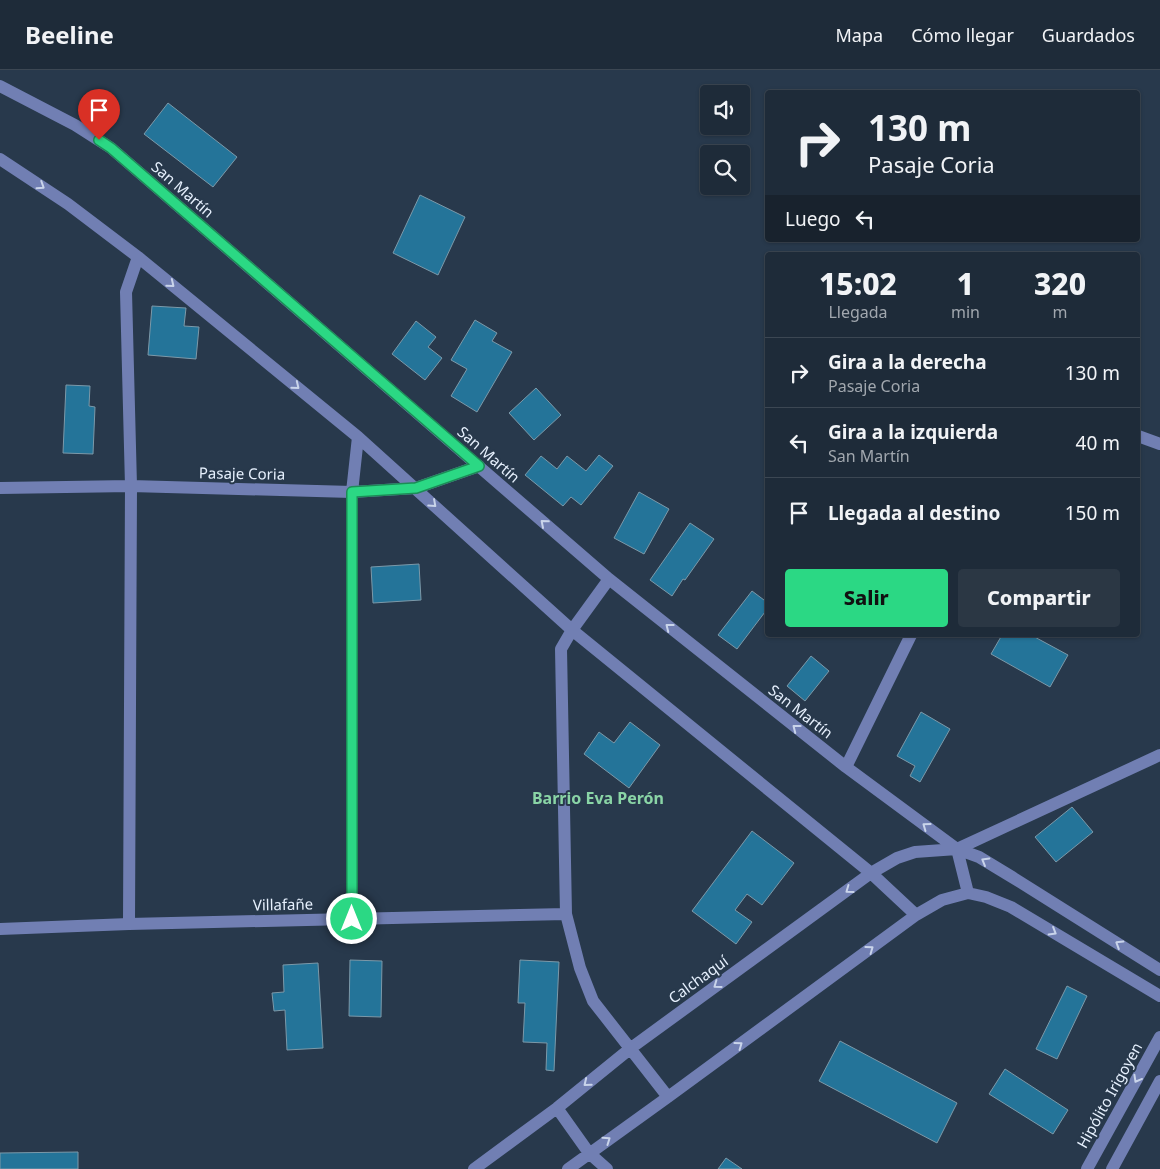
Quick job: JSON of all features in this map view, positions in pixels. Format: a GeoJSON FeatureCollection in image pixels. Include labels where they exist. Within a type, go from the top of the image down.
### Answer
{"type":"FeatureCollection","features":[{"type":"Feature","properties":{"kind":"street","name":"San Martín"},"geometry":{"type":"LineString","coordinates":[[0,86],[76,125],[111,148],[609,579],[846,767],[957,849],[980,857],[1160,970]]}},
{"type":"Feature","properties":{"kind":"street"},"geometry":{"type":"LineString","coordinates":[[0,160],[68,204],[138,257],[358,437],[572,630],[871,873],[916,914]]}},
{"type":"Feature","properties":{"kind":"street"},"geometry":{"type":"LineString","coordinates":[[129,924],[131,486],[126,292],[138,257]]}},
{"type":"Feature","properties":{"kind":"street"},"geometry":{"type":"LineString","coordinates":[[352,919],[352,492],[358,437]]}},
{"type":"Feature","properties":{"kind":"street"},"geometry":{"type":"LineString","coordinates":[[1140,437],[1160,444]]}},
{"type":"Feature","properties":{"kind":"street","name":"Pasaje Coria"},"geometry":{"type":"LineString","coordinates":[[0,488],[131,486],[352,492],[416,488],[479,466]]}},
{"type":"Feature","properties":{"kind":"street"},"geometry":{"type":"LineString","coordinates":[[609,579],[572,630],[561,650],[566,914],[580,968],[593,1000],[668,1097]]}},
{"type":"Feature","properties":{"kind":"street"},"geometry":{"type":"LineString","coordinates":[[846,767],[910,637]]}},
{"type":"Feature","properties":{"kind":"street"},"geometry":{"type":"LineString","coordinates":[[968,893],[957,849],[1160,755]]}},
{"type":"Feature","properties":{"kind":"street","name":"Calchaquí"},"geometry":{"type":"LineString","coordinates":[[474,1169],[557,1108],[631,1048],[871,873],[897,858],[915,852],[957,849]]}},
{"type":"Feature","properties":{"kind":"street"},"geometry":{"type":"LineString","coordinates":[[568,1169],[916,914],[942,900],[968,893],[986,897],[1011,907],[1160,996]]}},
{"type":"Feature","properties":{"kind":"street","name":"Villafañe"},"geometry":{"type":"LineString","coordinates":[[0,929],[129,924],[566,914]]}},
{"type":"Feature","properties":{"kind":"street","name":"Hipólito Irigoyen"},"geometry":{"type":"LineString","coordinates":[[1087,1169],[1160,1036]]}},
{"type":"Feature","properties":{"kind":"street"},"geometry":{"type":"LineString","coordinates":[[1112,1169],[1160,1081]]}},
{"type":"Feature","properties":{"kind":"street"},"geometry":{"type":"LineString","coordinates":[[557,1108],[589,1153],[607,1169]]}},
{"type":"Feature","properties":{"kind":"building"},"geometry":{"type":"Polygon","coordinates":[[[168,103],[237,157],[213,187],[144,134],[168,103]]]}},
{"type":"Feature","properties":{"kind":"building"},"geometry":{"type":"Polygon","coordinates":[[[420,195],[465,217],[438,275],[393,253],[420,195]]]}},
{"type":"Feature","properties":{"kind":"building"},"geometry":{"type":"Polygon","coordinates":[[[152,306],[186,308],[184,326],[199,327],[196,359],[148,355],[152,306]]]}},
{"type":"Feature","properties":{"kind":"building"},"geometry":{"type":"Polygon","coordinates":[[[475,320],[497,333],[492,341],[512,352],[477,412],[451,396],[467,369],[451,360],[475,320]]]}},
{"type":"Feature","properties":{"kind":"building"},"geometry":{"type":"Polygon","coordinates":[[[416,321],[436,337],[428,347],[442,358],[425,380],[392,354],[416,321]]]}},
{"type":"Feature","properties":{"kind":"building"},"geometry":{"type":"Polygon","coordinates":[[[66,385],[90,386],[89,406],[95,407],[93,454],[63,453],[66,385]]]}},
{"type":"Feature","properties":{"kind":"building"},"geometry":{"type":"Polygon","coordinates":[[[536,388],[561,415],[534,440],[509,413],[536,388]]]}},
{"type":"Feature","properties":{"kind":"building"},"geometry":{"type":"Polygon","coordinates":[[[599,455],[613,466],[581,505],[571,497],[563,506],[525,475],[541,456],[557,469],[567,456],[586,471],[599,455]]]}},
{"type":"Feature","properties":{"kind":"building"},"geometry":{"type":"Polygon","coordinates":[[[639,492],[669,509],[644,554],[614,538],[639,492]]]}},
{"type":"Feature","properties":{"kind":"building"},"geometry":{"type":"Polygon","coordinates":[[[690,523],[714,539],[672,596],[650,580],[690,523]]]}},
{"type":"Feature","properties":{"kind":"building"},"geometry":{"type":"Polygon","coordinates":[[[419,564],[421,600],[373,603],[371,567],[419,564]]]}},
{"type":"Feature","properties":{"kind":"building"},"geometry":{"type":"Polygon","coordinates":[[[752,591],[765,601],[765,612],[737,649],[718,635],[752,591]]]}},
{"type":"Feature","properties":{"kind":"building"},"geometry":{"type":"Polygon","coordinates":[[[1001,637],[1035,637],[1068,655],[1050,687],[991,654],[1001,637]]]}},
{"type":"Feature","properties":{"kind":"building"},"geometry":{"type":"Polygon","coordinates":[[[811,656],[829,671],[805,701],[787,686],[811,656]]]}},
{"type":"Feature","properties":{"kind":"building"},"geometry":{"type":"Polygon","coordinates":[[[921,712],[950,729],[920,782],[910,776],[915,766],[897,756],[921,712]]]}},
{"type":"Feature","properties":{"kind":"building"},"geometry":{"type":"Polygon","coordinates":[[[630,722],[660,745],[629,788],[584,754],[599,732],[614,743],[630,722]]]}},
{"type":"Feature","properties":{"kind":"building"},"geometry":{"type":"Polygon","coordinates":[[[1072,807],[1093,832],[1056,862],[1035,837],[1072,807]]]}},
{"type":"Feature","properties":{"kind":"building"},"geometry":{"type":"Polygon","coordinates":[[[752,831],[794,863],[762,905],[747,894],[735,910],[752,922],[736,944],[692,911],[752,831]]]}},
{"type":"Feature","properties":{"kind":"building"},"geometry":{"type":"Polygon","coordinates":[[[350,960],[382,961],[381,1017],[349,1016],[350,960]]]}},
{"type":"Feature","properties":{"kind":"building"},"geometry":{"type":"Polygon","coordinates":[[[520,960],[559,962],[554,1071],[546,1070],[547,1043],[523,1042],[525,1003],[518,1003],[520,960]]]}},
{"type":"Feature","properties":{"kind":"building"},"geometry":{"type":"Polygon","coordinates":[[[318,963],[323,1048],[287,1050],[285,1010],[274,1011],[272,993],[284,992],[283,965],[318,963]]]}},
{"type":"Feature","properties":{"kind":"building"},"geometry":{"type":"Polygon","coordinates":[[[1067,986],[1087,996],[1057,1059],[1036,1049],[1067,986]]]}},
{"type":"Feature","properties":{"kind":"building"},"geometry":{"type":"Polygon","coordinates":[[[840,1041],[957,1103],[937,1143],[819,1081],[840,1041]]]}},
{"type":"Feature","properties":{"kind":"building"},"geometry":{"type":"Polygon","coordinates":[[[1005,1069],[1068,1110],[1053,1134],[989,1094],[1005,1069]]]}},
{"type":"Feature","properties":{"kind":"building"},"geometry":{"type":"Polygon","coordinates":[[[78,1152],[78,1169],[0,1169],[0,1153],[78,1152]]]}},
{"type":"Feature","properties":{"kind":"building"},"geometry":{"type":"Polygon","coordinates":[[[726,1158],[742,1169],[718,1169],[726,1158]]]}},
{"type":"Feature","properties":{"kind":"district","name":"Barrio Eva Perón"},"geometry":{"type":"Point","coordinates":[598,798]}},
{"type":"Feature","properties":{"kind":"route"},"geometry":{"type":"LineString","coordinates":[[99,140],[111,148],[479,466],[416,488],[352,492],[352,919]]}}]}
